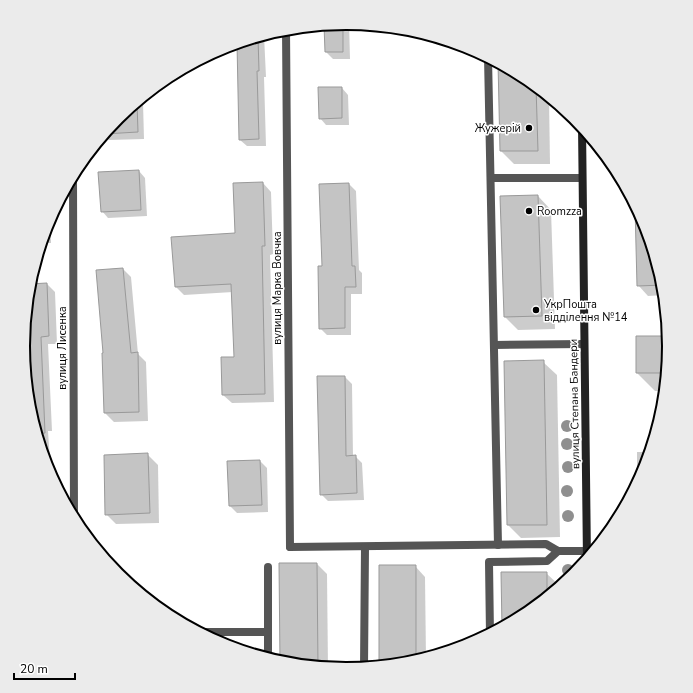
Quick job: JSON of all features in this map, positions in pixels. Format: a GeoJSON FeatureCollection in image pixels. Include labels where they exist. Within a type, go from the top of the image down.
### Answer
{"type":"FeatureCollection","features":[{"type":"Feature","properties":{"kind":"main road","name":"вулиця Степана Бандери"},"geometry":{"type":"LineString","coordinates":[[582,136],[587,551]]}},
{"type":"Feature","properties":{"kind":"street","name":"вулиця Марка Вовчка"},"geometry":{"type":"LineString","coordinates":[[286,36],[290,547],[365,547]]}},
{"type":"Feature","properties":{"kind":"street"},"geometry":{"type":"LineString","coordinates":[[488,64],[498,545]]}},
{"type":"Feature","properties":{"kind":"street"},"geometry":{"type":"LineString","coordinates":[[491,178],[582,178]]}},
{"type":"Feature","properties":{"kind":"street","name":"вулиця Лисенка"},"geometry":{"type":"LineString","coordinates":[[73,186],[74,508]]}},
{"type":"Feature","properties":{"kind":"street"},"geometry":{"type":"LineString","coordinates":[[494,345],[584,344]]}},
{"type":"Feature","properties":{"kind":"street"},"geometry":{"type":"LineString","coordinates":[[364,662],[365,547],[546,544],[558,551],[587,551]]}},
{"type":"Feature","properties":{"kind":"street"},"geometry":{"type":"LineString","coordinates":[[490,628],[490,562],[547,561],[558,551]]}},
{"type":"Feature","properties":{"kind":"street"},"geometry":{"type":"LineString","coordinates":[[268,567],[268,653]]}},
{"type":"Feature","properties":{"kind":"street"},"geometry":{"type":"LineString","coordinates":[[211,632],[267,632]]}},
{"type":"Feature","properties":{"kind":"building"},"geometry":{"type":"Polygon","coordinates":[[[343,30],[343,52],[325,52],[324,31],[343,30]]]}},
{"type":"Feature","properties":{"kind":"building"},"geometry":{"type":"Polygon","coordinates":[[[258,43],[259,71],[257,71],[259,139],[239,140],[237,50],[258,43]]]}},
{"type":"Feature","properties":{"kind":"building"},"geometry":{"type":"Polygon","coordinates":[[[498,69],[536,93],[538,151],[500,151],[498,69]]]}},
{"type":"Feature","properties":{"kind":"building"},"geometry":{"type":"Polygon","coordinates":[[[318,87],[342,87],[342,118],[319,119],[318,87]]]}},
{"type":"Feature","properties":{"kind":"building"},"geometry":{"type":"Polygon","coordinates":[[[137,110],[138,132],[113,133],[137,110]]]}},
{"type":"Feature","properties":{"kind":"building"},"geometry":{"type":"Polygon","coordinates":[[[139,170],[141,210],[101,212],[98,172],[139,170]]]}},
{"type":"Feature","properties":{"kind":"building"},"geometry":{"type":"Polygon","coordinates":[[[263,182],[265,246],[262,246],[265,394],[222,395],[221,357],[234,357],[231,284],[175,287],[171,237],[235,233],[233,183],[263,182]]]}},
{"type":"Feature","properties":{"kind":"building"},"geometry":{"type":"Polygon","coordinates":[[[349,183],[352,266],[355,266],[356,287],[345,287],[345,328],[319,329],[318,266],[322,266],[319,184],[349,183]]]}},
{"type":"Feature","properties":{"kind":"building"},"geometry":{"type":"Polygon","coordinates":[[[538,195],[542,316],[504,317],[500,196],[538,195]]]}},
{"type":"Feature","properties":{"kind":"building"},"geometry":{"type":"Polygon","coordinates":[[[635,218],[646,245],[657,285],[637,286],[635,218]]]}},
{"type":"Feature","properties":{"kind":"building"},"geometry":{"type":"Polygon","coordinates":[[[123,268],[131,353],[138,352],[139,412],[104,413],[103,353],[96,270],[123,268]]]}},
{"type":"Feature","properties":{"kind":"building"},"geometry":{"type":"Polygon","coordinates":[[[47,283],[49,336],[41,337],[45,433],[43,433],[36,408],[33,388],[30,346],[36,284],[47,283]]]}},
{"type":"Feature","properties":{"kind":"building"},"geometry":{"type":"Polygon","coordinates":[[[636,336],[662,336],[661,373],[636,373],[636,336]]]}},
{"type":"Feature","properties":{"kind":"building"},"geometry":{"type":"Polygon","coordinates":[[[544,360],[547,525],[507,525],[504,361],[544,360]]]}},
{"type":"Feature","properties":{"kind":"building"},"geometry":{"type":"Polygon","coordinates":[[[317,376],[345,376],[346,456],[356,455],[357,493],[320,495],[317,376]]]}},
{"type":"Feature","properties":{"kind":"building"},"geometry":{"type":"Polygon","coordinates":[[[148,453],[150,513],[105,515],[104,455],[148,453]]]}},
{"type":"Feature","properties":{"kind":"building"},"geometry":{"type":"Polygon","coordinates":[[[260,460],[262,505],[229,506],[227,461],[260,460]]]}},
{"type":"Feature","properties":{"kind":"building"},"geometry":{"type":"Polygon","coordinates":[[[279,563],[317,563],[318,661],[280,656],[279,563]]]}},
{"type":"Feature","properties":{"kind":"building"},"geometry":{"type":"Polygon","coordinates":[[[379,565],[416,565],[416,655],[379,661],[379,565]]]}},
{"type":"Feature","properties":{"kind":"building"},"geometry":{"type":"Polygon","coordinates":[[[501,572],[547,572],[547,591],[522,610],[502,622],[501,572]]]}},
{"type":"Feature","properties":{"kind":"place","name":"Жужерій"},"geometry":{"type":"Point","coordinates":[529,128]}},
{"type":"Feature","properties":{"kind":"place","name":"Roomzza"},"geometry":{"type":"Point","coordinates":[529,211]}},
{"type":"Feature","properties":{"kind":"place","name":"УкрПошта відділення №14"},"geometry":{"type":"Point","coordinates":[536,310]}}]}
